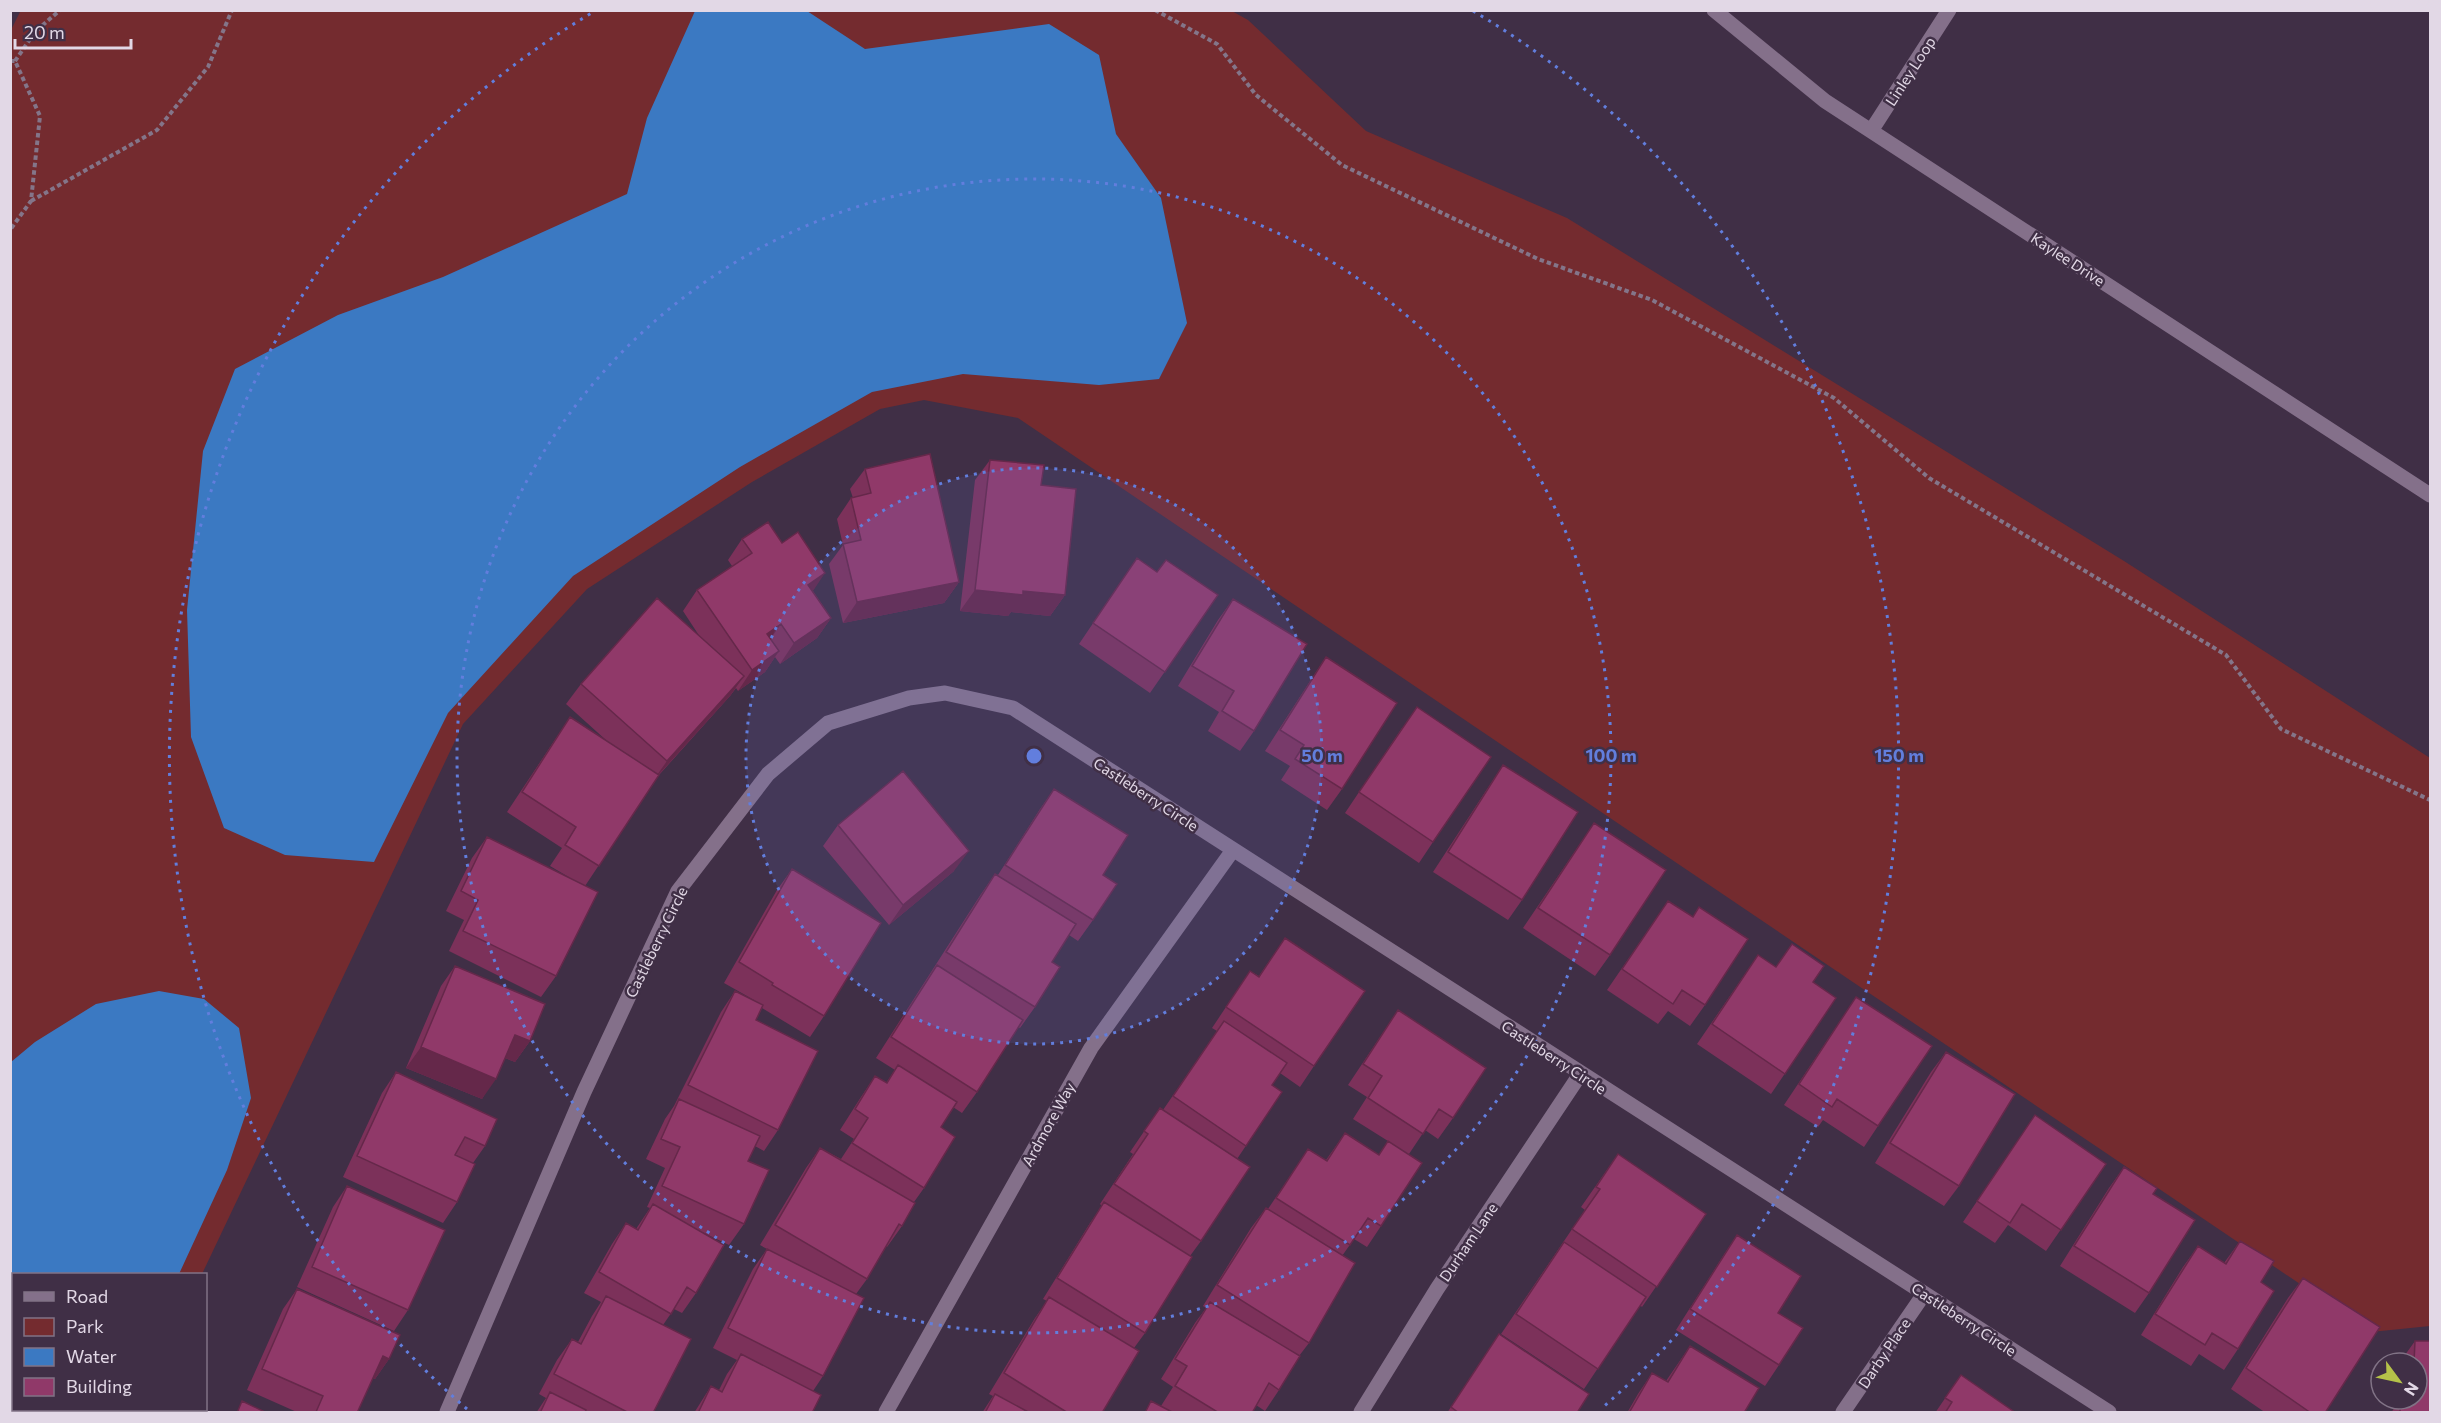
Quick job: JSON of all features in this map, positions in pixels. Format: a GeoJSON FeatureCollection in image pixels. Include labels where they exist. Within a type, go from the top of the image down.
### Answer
{"type":"FeatureCollection","features":[{"type":"Feature","properties":{"kind":"street","name":"Kaylee Drive"},"geometry":{"type":"LineString","coordinates":[[1714,10],[1825,101],[2430,495]]}},
{"type":"Feature","properties":{"kind":"street","name":"Linley Loop"},"geometry":{"type":"LineString","coordinates":[[1871,131],[1949,10]]}},
{"type":"Feature","properties":{"kind":"street","name":"Castleberry Circle"},"geometry":{"type":"LineString","coordinates":[[447,1413],[584,1092],[678,891],[768,774],[828,723],[909,698],[945,693],[1013,708],[2109,1413]]}},
{"type":"Feature","properties":{"kind":"street","name":"Ardmore Way"},"geometry":{"type":"LineString","coordinates":[[886,1413],[1091,1048],[1233,850]]}},
{"type":"Feature","properties":{"kind":"street","name":"Durham Lane"},"geometry":{"type":"LineString","coordinates":[[1360,1413],[1437,1289],[1581,1073]]}},
{"type":"Feature","properties":{"kind":"street","name":"Darby Place"},"geometry":{"type":"LineString","coordinates":[[1843,1413],[1924,1294]]}},
{"type":"Feature","properties":{"kind":"path"},"geometry":{"type":"LineString","coordinates":[[32,201],[40,116],[13,61],[35,32],[60,10]]}},
{"type":"Feature","properties":{"kind":"path"},"geometry":{"type":"LineString","coordinates":[[10,230],[32,201],[156,130],[208,67],[232,10]]}},
{"type":"Feature","properties":{"kind":"path"},"geometry":{"type":"LineString","coordinates":[[1155,10],[1217,44],[1256,95],[1342,165],[1538,259],[1652,300],[1834,398],[1929,478],[2226,655],[2281,729],[2430,800]]}},
{"type":"Feature","properties":{"kind":"green space"},"geometry":{"type":"Polygon","coordinates":[[[21,10],[1230,10],[1248,20],[1366,131],[1567,218],[2124,561],[2430,758],[2430,1326],[2371,1332],[1018,418],[924,400],[880,409],[752,482],[587,589],[463,724],[202,1273],[12,1273],[12,1411],[137,1412],[11,1412],[10,32],[21,10]]]}},
{"type":"Feature","properties":{"kind":"water"},"geometry":{"type":"Polygon","coordinates":[[[695,11],[807,11],[865,49],[1049,24],[1099,55],[1116,134],[1161,198],[1187,323],[1159,379],[1099,385],[963,374],[872,392],[740,467],[573,576],[448,713],[374,862],[285,855],[224,828],[191,737],[187,610],[203,451],[235,369],[338,315],[443,277],[627,194],[647,118],[695,11]]]}},
{"type":"Feature","properties":{"kind":"water"},"geometry":{"type":"Polygon","coordinates":[[[159,991],[204,999],[239,1028],[251,1098],[227,1170],[179,1273],[12,1273],[12,1411],[111,1411],[11,1412],[11,1062],[35,1042],[96,1004],[159,991]]]}},
{"type":"Feature","properties":{"kind":"building"},"geometry":{"type":"Polygon","coordinates":[[[930,454],[959,582],[857,602],[843,544],[861,540],[851,498],[871,493],[865,469],[930,454]]]}},
{"type":"Feature","properties":{"kind":"building"},"geometry":{"type":"Polygon","coordinates":[[[990,460],[1044,465],[1041,485],[1076,489],[1065,595],[1023,591],[1023,595],[975,590],[990,460]]]}},
{"type":"Feature","properties":{"kind":"building"},"geometry":{"type":"Polygon","coordinates":[[[768,522],[782,543],[798,532],[825,573],[808,585],[831,618],[794,643],[781,624],[767,634],[779,651],[752,670],[697,590],[752,553],[742,539],[768,522]]]}},
{"type":"Feature","properties":{"kind":"building"},"geometry":{"type":"Polygon","coordinates":[[[1137,558],[1157,572],[1166,560],[1218,595],[1165,672],[1093,623],[1137,558]]]}},
{"type":"Feature","properties":{"kind":"building"},"geometry":{"type":"Polygon","coordinates":[[[657,598],[744,676],[667,761],[581,684],[657,598]]]}},
{"type":"Feature","properties":{"kind":"building"},"geometry":{"type":"Polygon","coordinates":[[[1233,599],[1307,644],[1254,731],[1222,711],[1234,691],[1192,666],[1233,599]]]}},
{"type":"Feature","properties":{"kind":"building"},"geometry":{"type":"Polygon","coordinates":[[[1326,657],[1397,703],[1342,789],[1295,759],[1304,745],[1280,730],[1326,657]]]}},
{"type":"Feature","properties":{"kind":"building"},"geometry":{"type":"Polygon","coordinates":[[[1417,707],[1491,757],[1433,842],[1359,792],[1417,707]]]}},
{"type":"Feature","properties":{"kind":"building"},"geometry":{"type":"Polygon","coordinates":[[[570,717],[659,775],[599,866],[565,845],[576,827],[522,792],[570,717]]]}},
{"type":"Feature","properties":{"kind":"building"},"geometry":{"type":"Polygon","coordinates":[[[1503,765],[1578,812],[1522,900],[1448,852],[1503,765]]]}},
{"type":"Feature","properties":{"kind":"building"},"geometry":{"type":"Polygon","coordinates":[[[903,771],[969,851],[903,905],[838,825],[903,771]]]}},
{"type":"Feature","properties":{"kind":"building"},"geometry":{"type":"Polygon","coordinates":[[[1054,789],[1128,835],[1103,875],[1117,884],[1093,920],[1005,865],[1054,789]]]}},
{"type":"Feature","properties":{"kind":"building"},"geometry":{"type":"Polygon","coordinates":[[[1594,823],[1666,870],[1610,955],[1538,908],[1594,823]]]}},
{"type":"Feature","properties":{"kind":"building"},"geometry":{"type":"Polygon","coordinates":[[[487,837],[598,892],[556,976],[463,931],[478,900],[461,891],[487,837]]]}},
{"type":"Feature","properties":{"kind":"building"},"geometry":{"type":"Polygon","coordinates":[[[792,869],[881,923],[824,1016],[739,962],[792,869]]]}},
{"type":"Feature","properties":{"kind":"building"},"geometry":{"type":"Polygon","coordinates":[[[995,874],[1076,924],[1052,962],[1060,967],[1035,1007],[946,952],[995,874]]]}},
{"type":"Feature","properties":{"kind":"building"},"geometry":{"type":"Polygon","coordinates":[[[1668,901],[1693,917],[1699,907],[1748,939],[1705,1005],[1682,990],[1673,1004],[1622,969],[1668,901]]]}},
{"type":"Feature","properties":{"kind":"building"},"geometry":{"type":"Polygon","coordinates":[[[1285,938],[1365,991],[1314,1066],[1226,1007],[1250,971],[1259,977],[1285,938]]]}},
{"type":"Feature","properties":{"kind":"building"},"geometry":{"type":"Polygon","coordinates":[[[1792,944],[1824,966],[1813,982],[1836,998],[1785,1074],[1712,1024],[1758,955],[1776,967],[1792,944]]]}},
{"type":"Feature","properties":{"kind":"building"},"geometry":{"type":"Polygon","coordinates":[[[937,965],[1023,1020],[977,1092],[891,1037],[937,965]]]}},
{"type":"Feature","properties":{"kind":"building"},"geometry":{"type":"Polygon","coordinates":[[[455,966],[545,1004],[530,1041],[515,1035],[496,1079],[421,1047],[455,966]]]}},
{"type":"Feature","properties":{"kind":"building"},"geometry":{"type":"Polygon","coordinates":[[[735,991],[763,1005],[756,1020],[818,1051],[778,1130],[688,1085],[735,991]]]}},
{"type":"Feature","properties":{"kind":"building"},"geometry":{"type":"Polygon","coordinates":[[[1856,997],[1932,1046],[1878,1126],[1837,1099],[1832,1107],[1799,1084],[1856,997]]]}},
{"type":"Feature","properties":{"kind":"building"},"geometry":{"type":"Polygon","coordinates":[[[1398,1010],[1486,1068],[1453,1118],[1439,1109],[1423,1134],[1368,1098],[1382,1076],[1363,1064],[1398,1010]]]}},
{"type":"Feature","properties":{"kind":"building"},"geometry":{"type":"Polygon","coordinates":[[[1224,1021],[1287,1063],[1272,1085],[1282,1092],[1246,1146],[1173,1096],[1224,1021]]]}},
{"type":"Feature","properties":{"kind":"building"},"geometry":{"type":"Polygon","coordinates":[[[1946,1052],[2015,1094],[1959,1186],[1890,1143],[1946,1052]]]}},
{"type":"Feature","properties":{"kind":"building"},"geometry":{"type":"Polygon","coordinates":[[[898,1065],[957,1102],[941,1127],[955,1137],[924,1188],[852,1143],[868,1118],[855,1109],[875,1076],[887,1083],[898,1065]]]}},
{"type":"Feature","properties":{"kind":"building"},"geometry":{"type":"Polygon","coordinates":[[[396,1072],[497,1119],[485,1146],[465,1137],[455,1155],[475,1164],[457,1202],[357,1156],[396,1072]]]}},
{"type":"Feature","properties":{"kind":"building"},"geometry":{"type":"Polygon","coordinates":[[[679,1099],[760,1136],[748,1161],[769,1170],[744,1224],[662,1186],[680,1147],[661,1139],[679,1099]]]}},
{"type":"Feature","properties":{"kind":"building"},"geometry":{"type":"Polygon","coordinates":[[[1160,1108],[1250,1167],[1201,1241],[1114,1184],[1148,1134],[1144,1131],[1160,1108]]]}},
{"type":"Feature","properties":{"kind":"building"},"geometry":{"type":"Polygon","coordinates":[[[2035,1115],[2106,1164],[2061,1230],[2022,1204],[2010,1223],[1977,1201],[2035,1115]]]}},
{"type":"Feature","properties":{"kind":"building"},"geometry":{"type":"Polygon","coordinates":[[[1345,1133],[1379,1155],[1388,1141],[1422,1163],[1381,1226],[1368,1218],[1350,1245],[1276,1198],[1308,1149],[1327,1161],[1345,1133]]]}},
{"type":"Feature","properties":{"kind":"building"},"geometry":{"type":"Polygon","coordinates":[[[820,1148],[915,1203],[902,1226],[899,1224],[867,1279],[775,1225],[820,1148]]]}},
{"type":"Feature","properties":{"kind":"building"},"geometry":{"type":"Polygon","coordinates":[[[1618,1154],[1706,1214],[1657,1287],[1572,1229],[1600,1189],[1596,1187],[1618,1154]]]}},
{"type":"Feature","properties":{"kind":"building"},"geometry":{"type":"Polygon","coordinates":[[[2124,1167],[2157,1188],[2153,1194],[2195,1220],[2149,1293],[2074,1246],[2124,1167]]]}},
{"type":"Feature","properties":{"kind":"building"},"geometry":{"type":"Polygon","coordinates":[[[347,1186],[445,1230],[408,1310],[312,1267],[347,1186]]]}},
{"type":"Feature","properties":{"kind":"building"},"geometry":{"type":"Polygon","coordinates":[[[1104,1202],[1192,1257],[1145,1333],[1057,1278],[1104,1202]]]}},
{"type":"Feature","properties":{"kind":"building"},"geometry":{"type":"Polygon","coordinates":[[[653,1204],[724,1245],[696,1293],[687,1287],[671,1314],[599,1272],[626,1223],[638,1230],[653,1204]]]}},
{"type":"Feature","properties":{"kind":"building"},"geometry":{"type":"Polygon","coordinates":[[[1266,1208],[1355,1263],[1309,1343],[1217,1285],[1266,1208]]]}},
{"type":"Feature","properties":{"kind":"building"},"geometry":{"type":"Polygon","coordinates":[[[1737,1235],[1801,1276],[1778,1313],[1803,1328],[1779,1365],[1690,1309],[1737,1235]]]}},
{"type":"Feature","properties":{"kind":"building"},"geometry":{"type":"Polygon","coordinates":[[[2240,1241],[2274,1261],[2261,1282],[2274,1291],[2238,1349],[2212,1333],[2205,1345],[2155,1314],[2198,1246],[2226,1264],[2240,1241]]]}},
{"type":"Feature","properties":{"kind":"building"},"geometry":{"type":"Polygon","coordinates":[[[1564,1242],[1646,1297],[1598,1369],[1516,1314],[1564,1242]]]}},
{"type":"Feature","properties":{"kind":"building"},"geometry":{"type":"Polygon","coordinates":[[[767,1249],[864,1298],[823,1376],[728,1328],[767,1249]]]}},
{"type":"Feature","properties":{"kind":"building"},"geometry":{"type":"Polygon","coordinates":[[[2303,1278],[2380,1327],[2325,1413],[2311,1413],[2246,1368],[2303,1278]]]}},
{"type":"Feature","properties":{"kind":"building"},"geometry":{"type":"Polygon","coordinates":[[[297,1289],[400,1335],[389,1359],[383,1356],[357,1413],[316,1412],[323,1396],[262,1369],[297,1289]]]}},
{"type":"Feature","properties":{"kind":"building"},"geometry":{"type":"Polygon","coordinates":[[[606,1296],[691,1339],[653,1413],[629,1413],[554,1374],[572,1339],[581,1344],[606,1296]]]}},
{"type":"Feature","properties":{"kind":"building"},"geometry":{"type":"Polygon","coordinates":[[[1049,1297],[1139,1351],[1102,1413],[1068,1413],[1004,1373],[1049,1297]]]}},
{"type":"Feature","properties":{"kind":"building"},"geometry":{"type":"Polygon","coordinates":[[[1210,1302],[1300,1356],[1279,1390],[1269,1383],[1252,1413],[1219,1413],[1175,1386],[1187,1366],[1175,1359],[1210,1302]]]}},
{"type":"Feature","properties":{"kind":"building"},"geometry":{"type":"Polygon","coordinates":[[[1499,1334],[1589,1394],[1577,1413],[1459,1413],[1451,1407],[1499,1334]]]}},
{"type":"Feature","properties":{"kind":"building"},"geometry":{"type":"Polygon","coordinates":[[[2415,1341],[2430,1341],[2430,1413],[2400,1413],[2400,1411],[2429,1411],[2429,1351],[2415,1351],[2415,1341]]]}},
{"type":"Feature","properties":{"kind":"building"},"geometry":{"type":"Polygon","coordinates":[[[1690,1346],[1759,1388],[1744,1413],[1629,1413],[1652,1373],[1668,1382],[1690,1346]]]}},
{"type":"Feature","properties":{"kind":"building"},"geometry":{"type":"Polygon","coordinates":[[[741,1354],[821,1395],[812,1413],[698,1413],[711,1386],[722,1392],[741,1354]]]}},
{"type":"Feature","properties":{"kind":"building"},"geometry":{"type":"Polygon","coordinates":[[[1961,1375],[2016,1413],[1945,1413],[1952,1402],[1945,1398],[1961,1375]]]}},
{"type":"Feature","properties":{"kind":"building"},"geometry":{"type":"Polygon","coordinates":[[[550,1392],[586,1410],[585,1413],[540,1413],[550,1392]]]}},
{"type":"Feature","properties":{"kind":"building"},"geometry":{"type":"Polygon","coordinates":[[[995,1394],[1030,1413],[985,1413],[995,1394]]]}},
{"type":"Feature","properties":{"kind":"building"},"geometry":{"type":"Polygon","coordinates":[[[242,1401],[267,1413],[237,1413],[242,1401]]]}},
{"type":"Feature","properties":{"kind":"building"},"geometry":{"type":"Polygon","coordinates":[[[1151,1401],[1174,1413],[1145,1413],[1151,1401]]]}}]}
